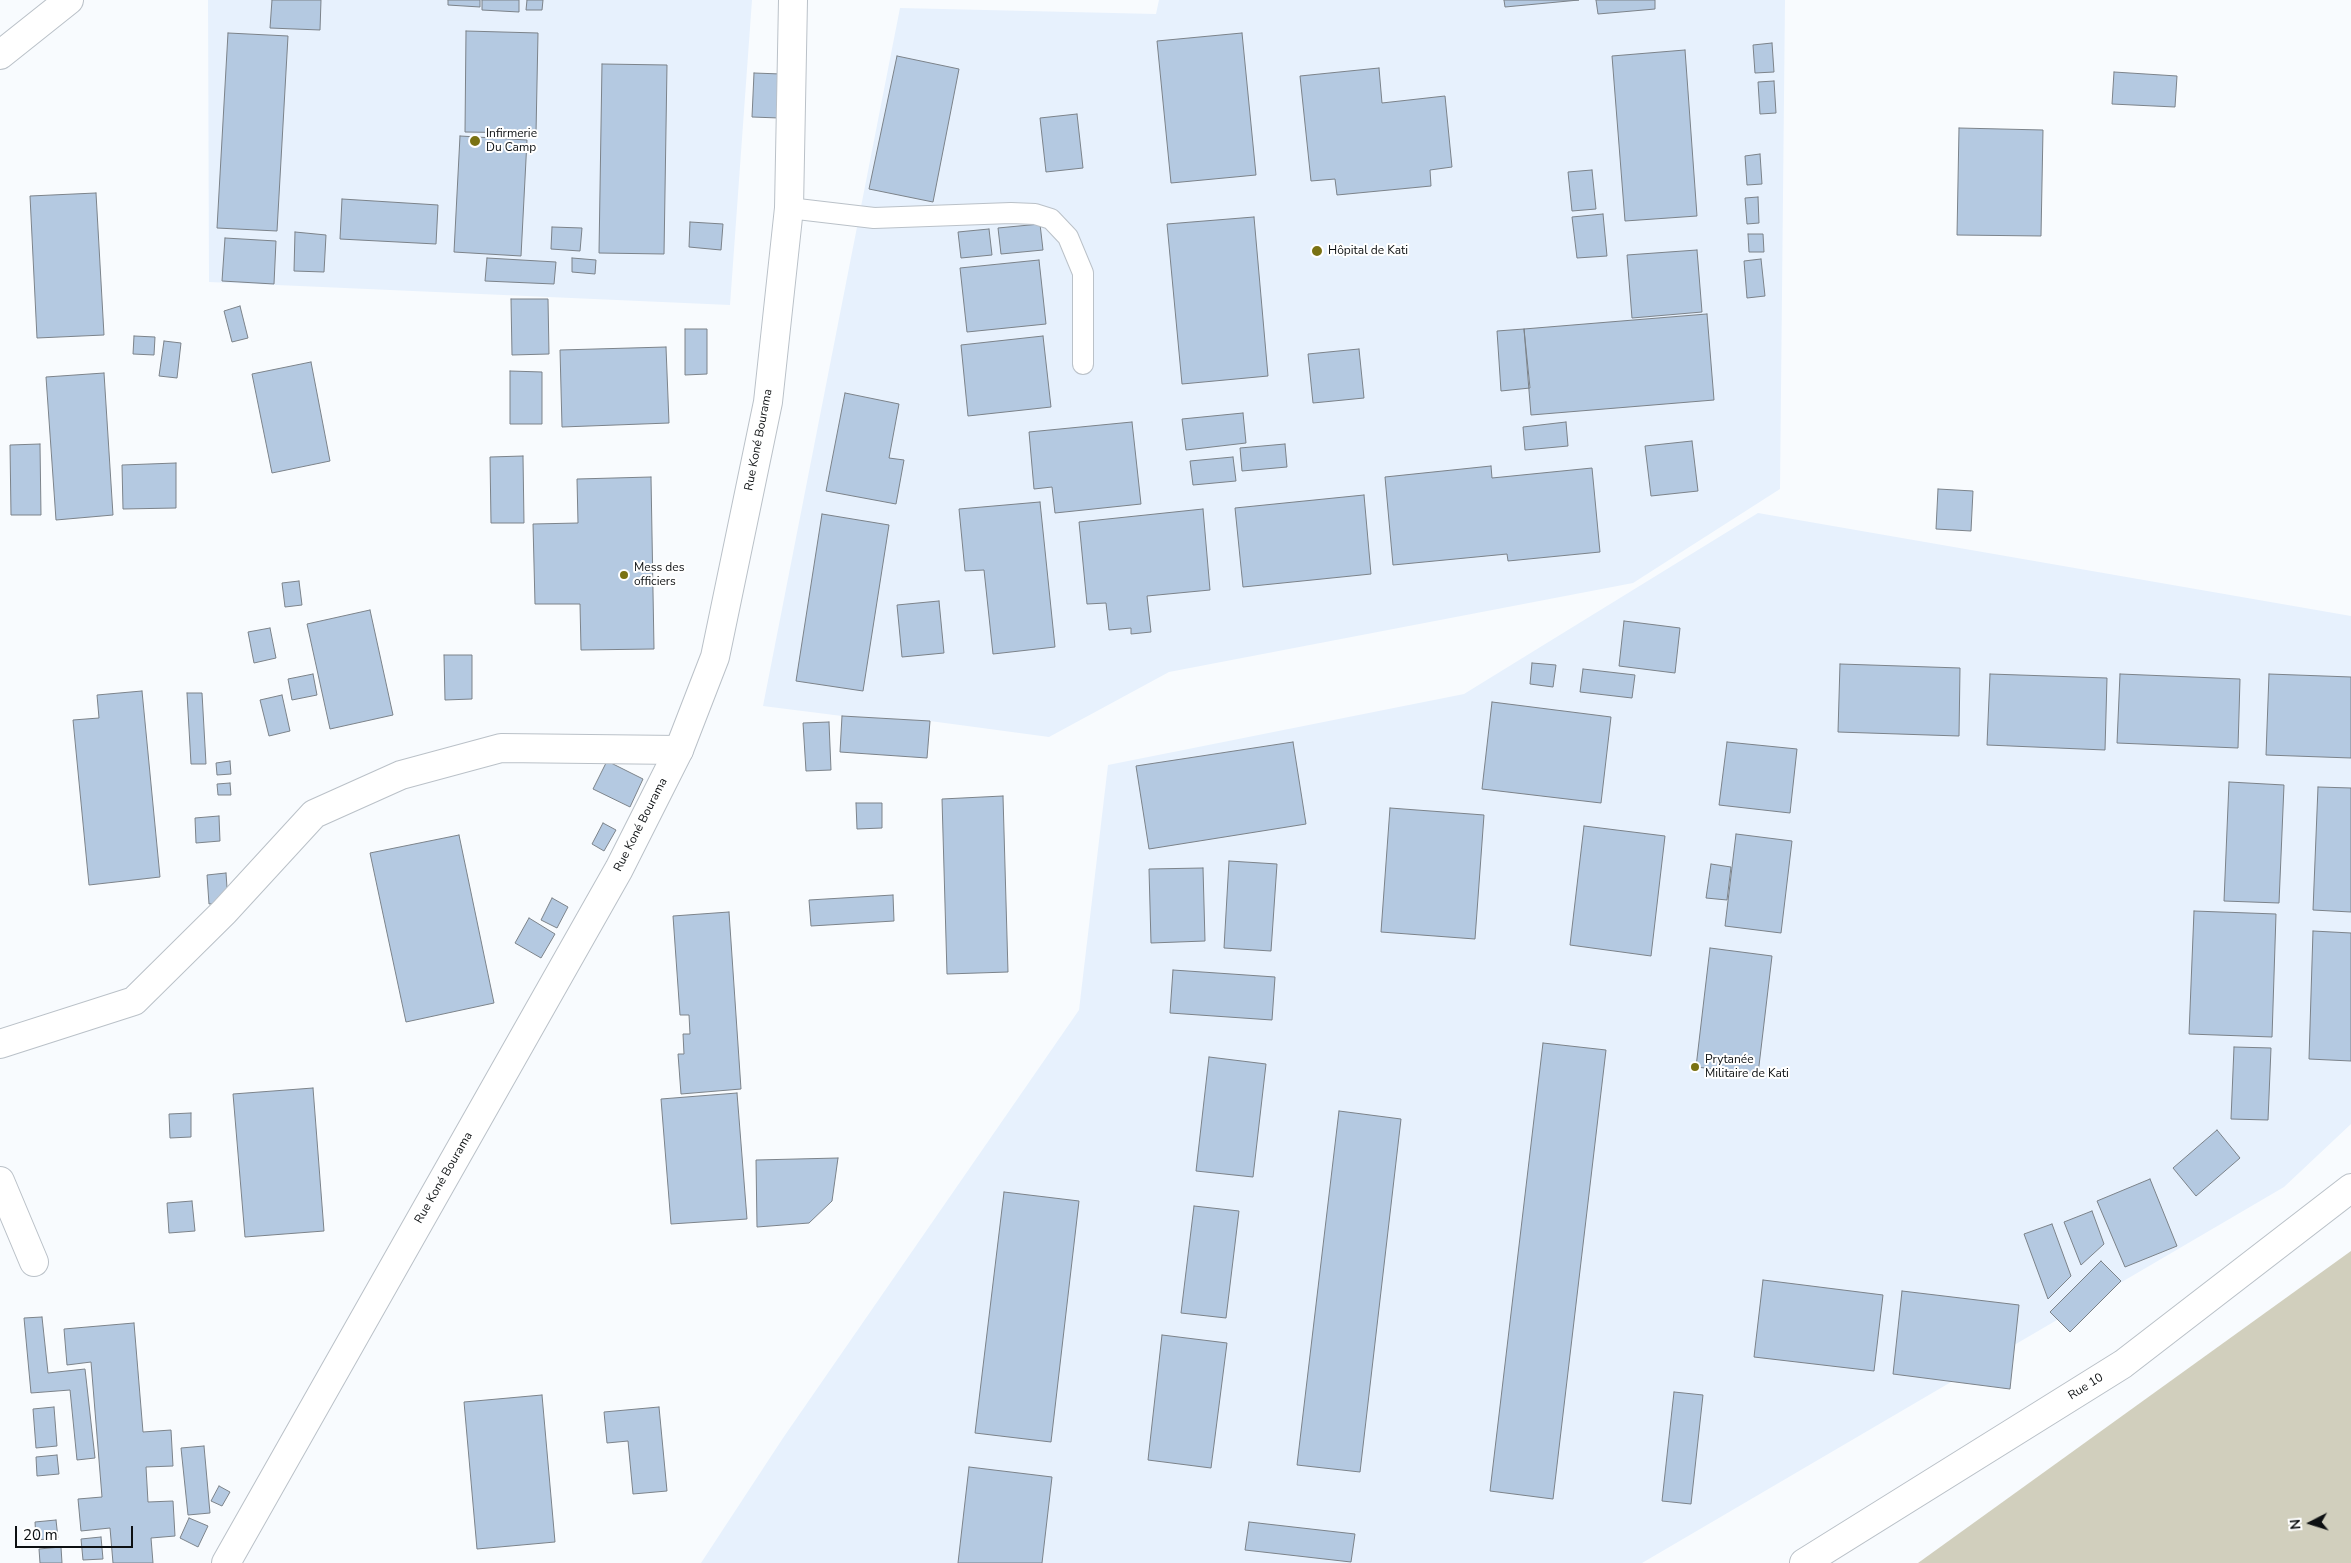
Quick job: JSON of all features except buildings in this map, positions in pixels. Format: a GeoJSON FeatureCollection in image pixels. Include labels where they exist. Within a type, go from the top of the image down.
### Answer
{"type":"FeatureCollection","features":[{"type":"Feature","properties":{"kind":"main road"},"geometry":{"type":"LineString","coordinates":[[0,55],[69,0]]}},
{"type":"Feature","properties":{"kind":"main road","name":"Rue Koné Bourama"},"geometry":{"type":"LineString","coordinates":[[226,1563],[619,869],[679,750],[715,657],[768,402],[789,208],[793,0]]}},
{"type":"Feature","properties":{"kind":"main road"},"geometry":{"type":"LineString","coordinates":[[0,1044],[134,1001],[224,912],[314,814],[401,775],[501,748],[679,750]]}},
{"type":"Feature","properties":{"kind":"main road"},"geometry":{"type":"LineString","coordinates":[[0,1181],[34,1262]]}},
{"type":"Feature","properties":{"kind":"main road","name":"Rue 10"},"geometry":{"type":"LineString","coordinates":[[1804,1563],[2123,1364],[2351,1188]]}},
{"type":"Feature","properties":{"kind":"lane"},"geometry":{"type":"LineString","coordinates":[[789,208],[874,218],[1011,213],[1035,214],[1051,219],[1068,237],[1083,273],[1083,364]]}},
{"type":"Feature","properties":{"kind":"shaded area","name":"Infirmerie Du Camp"},"geometry":{"type":"Polygon","coordinates":[[[208,0],[752,0],[730,305],[209,282],[208,0]]]}},
{"type":"Feature","properties":{"kind":"shaded area","name":"Hôpital de Kati"},"geometry":{"type":"Polygon","coordinates":[[[1159,0],[1785,0],[1780,489],[1633,583],[1169,672],[1049,737],[930,721],[842,716],[763,706],[900,8],[1156,14],[1159,0]]]}},
{"type":"Feature","properties":{"kind":"shaded area","name":"Prytanée Militaire de Kati"},"geometry":{"type":"Polygon","coordinates":[[[1758,513],[2351,616],[2351,1124],[2284,1187],[1642,1563],[701,1563],[783,1438],[1079,1010],[1108,765],[1464,694],[1758,513]]]}},
{"type":"Feature","properties":{"kind":"shaded area"},"geometry":{"type":"Polygon","coordinates":[[[2351,1251],[2351,1563],[1918,1563],[2351,1251]]]}},
{"type":"Feature","properties":{"kind":"place","name":"Infirmerie Du Camp"},"geometry":{"type":"Point","coordinates":[475,141]}},
{"type":"Feature","properties":{"kind":"place","name":"Hôpital de Kati"},"geometry":{"type":"Point","coordinates":[1317,251]}},
{"type":"Feature","properties":{"kind":"place","name":"Mess des officiers"},"geometry":{"type":"Point","coordinates":[624,575]}},
{"type":"Feature","properties":{"kind":"place","name":"Prytanée Militaire de Kati"},"geometry":{"type":"Point","coordinates":[1695,1067]}}]}
